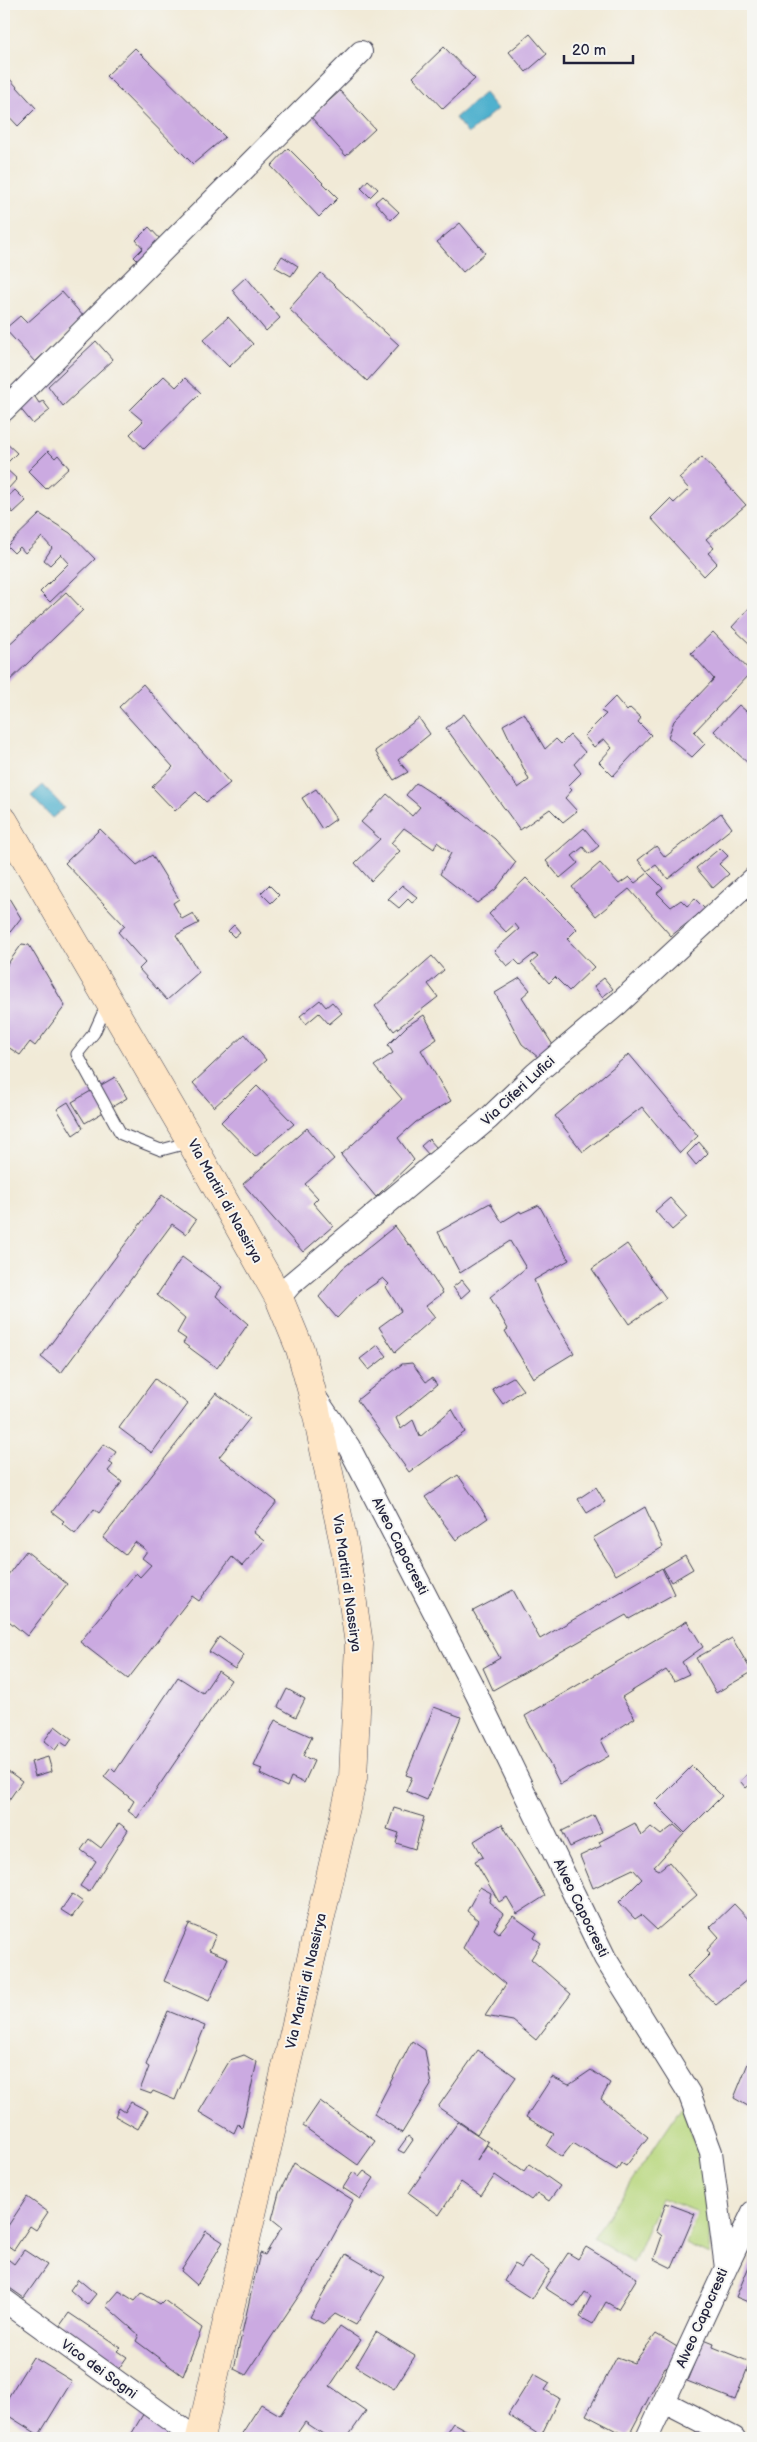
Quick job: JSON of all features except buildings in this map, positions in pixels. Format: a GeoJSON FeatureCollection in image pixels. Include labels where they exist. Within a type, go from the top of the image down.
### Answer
{"type":"FeatureCollection","features":[{"type":"Feature","properties":{"kind":"street"},"geometry":{"type":"LineString","coordinates":[[4,410],[362,52]]}},
{"type":"Feature","properties":{"kind":"street","name":"Via Martiri di Nassirya"},"geometry":{"type":"LineString","coordinates":[[4,821],[192,1142],[279,1298],[300,1348],[312,1392],[345,1549],[359,1644],[353,1778],[200,2438]]}},
{"type":"Feature","properties":{"kind":"street","name":"Via Ciferi Lufici"},"geometry":{"type":"LineString","coordinates":[[279,1298],[291,1284],[488,1119],[535,1074],[619,1003],[753,879]]}},
{"type":"Feature","properties":{"kind":"street","name":"Alveo Capocresti"},"geometry":{"type":"LineString","coordinates":[[312,1392],[349,1447],[476,1693],[605,1958],[689,2093],[711,2152],[726,2268],[647,2438]]}},
{"type":"Feature","properties":{"kind":"street"},"geometry":{"type":"LineString","coordinates":[[726,2268],[753,2212]]}},
{"type":"Feature","properties":{"kind":"street","name":"Vico dei Sogni"},"geometry":{"type":"LineString","coordinates":[[4,2300],[195,2438]]}},
{"type":"Feature","properties":{"kind":"street"},"geometry":{"type":"LineString","coordinates":[[664,2402],[734,2438]]}},
{"type":"Feature","properties":{"kind":"lane"},"geometry":{"type":"LineString","coordinates":[[109,1000],[94,1033],[77,1054],[121,1134],[161,1150],[192,1142]]}},
{"type":"Feature","properties":{"kind":"green space"},"geometry":{"type":"Polygon","coordinates":[[[682,2106],[695,2142],[703,2179],[708,2216],[709,2255],[686,2244],[698,2212],[661,2198],[633,2263],[593,2238],[682,2106]]]}},
{"type":"Feature","properties":{"kind":"water"},"geometry":{"type":"Polygon","coordinates":[[[484,93],[497,109],[468,134],[455,118],[484,93]]]}},
{"type":"Feature","properties":{"kind":"water"},"geometry":{"type":"Polygon","coordinates":[[[43,785],[64,808],[52,818],[31,796],[43,785]]]}}]}
